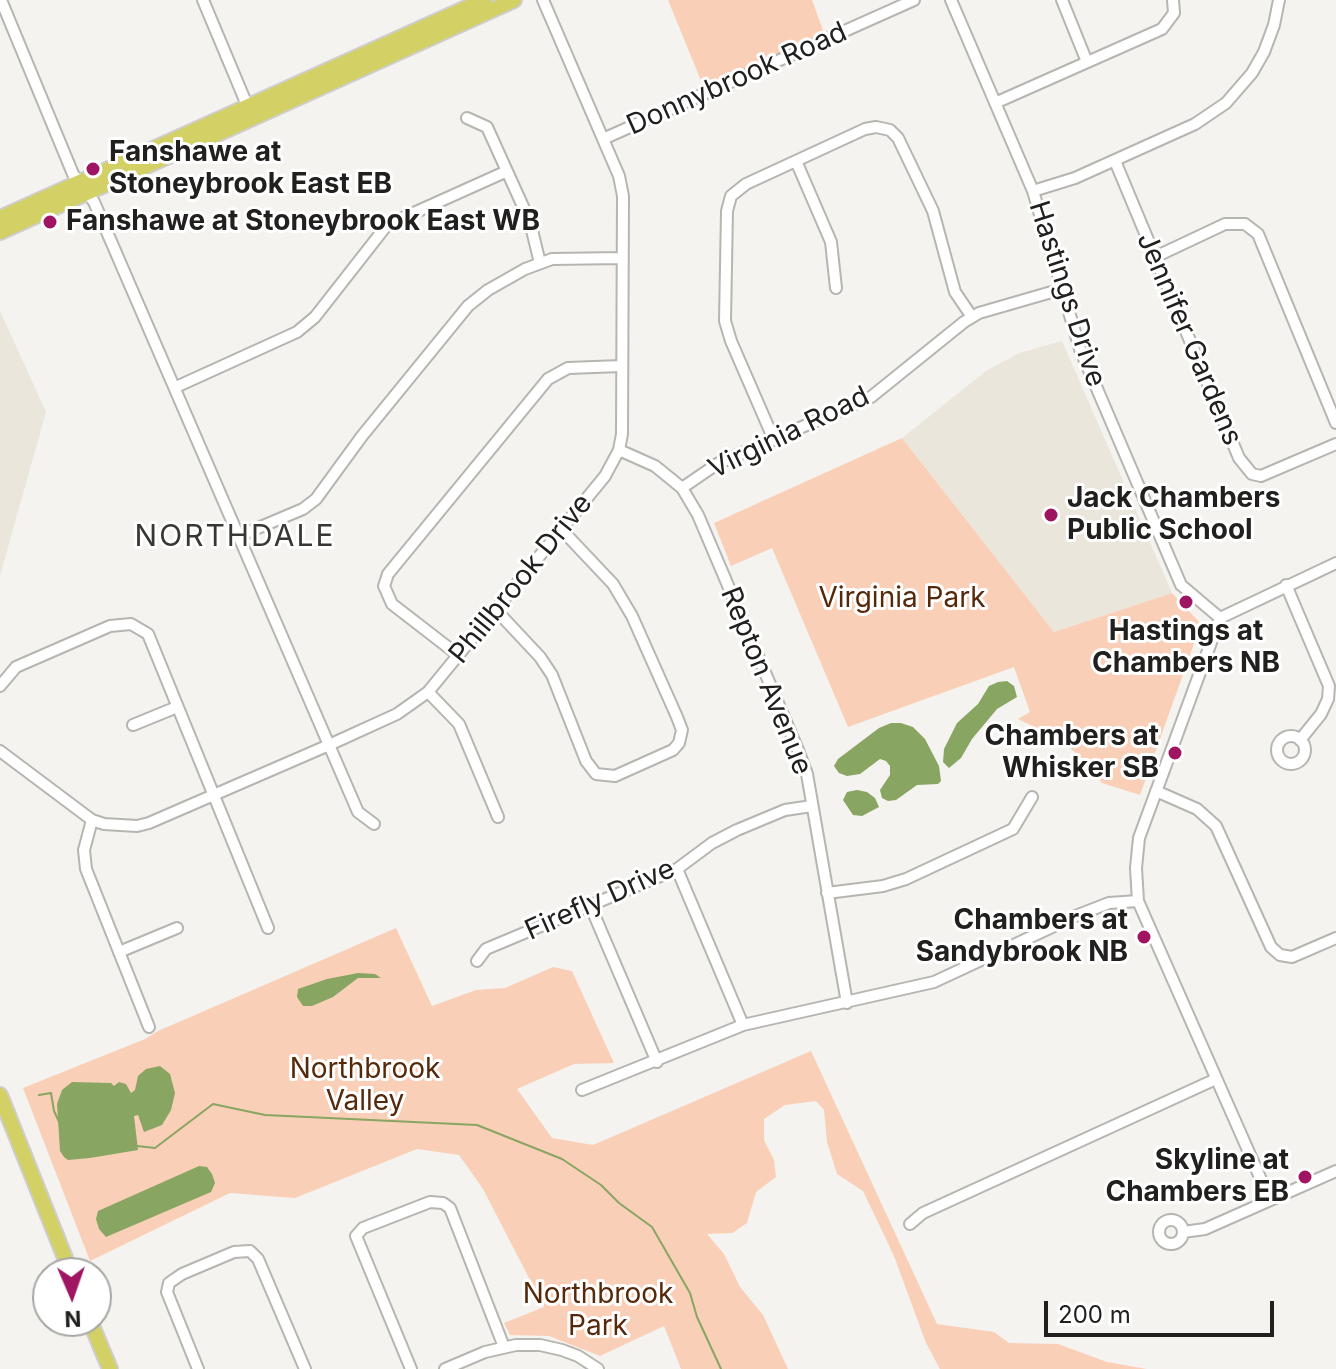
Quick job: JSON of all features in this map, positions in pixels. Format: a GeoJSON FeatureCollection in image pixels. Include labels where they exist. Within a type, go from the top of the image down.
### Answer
{"type":"FeatureCollection","features":[{"type":"Feature","properties":{"kind":"main road"},"geometry":{"type":"LineString","coordinates":[[0,232],[247,105],[484,0]]}},
{"type":"Feature","properties":{"kind":"main road"},"geometry":{"type":"LineString","coordinates":[[0,218],[84,188],[514,0]]}},
{"type":"Feature","properties":{"kind":"main road"},"geometry":{"type":"LineString","coordinates":[[0,1095],[65,1257]]}},
{"type":"Feature","properties":{"kind":"main road"},"geometry":{"type":"LineString","coordinates":[[97,1337],[110,1369]]}},
{"type":"Feature","properties":{"kind":"street"},"geometry":{"type":"LineString","coordinates":[[1,0],[73,174],[84,188],[176,387],[358,812],[374,824]]}},
{"type":"Feature","properties":{"kind":"street"},"geometry":{"type":"LineString","coordinates":[[203,0],[247,105]]}},
{"type":"Feature","properties":{"kind":"street","name":"Phillbrook Drive"},"geometry":{"type":"LineString","coordinates":[[0,751],[92,820],[137,826],[329,745],[397,714],[428,692],[605,476],[619,450],[622,434],[623,196],[619,176],[543,0]]}},
{"type":"Feature","properties":{"kind":"street","name":"Donnybrook Road"},"geometry":{"type":"LineString","coordinates":[[603,139],[914,0]]}},
{"type":"Feature","properties":{"kind":"street","name":"Hastings Drive"},"geometry":{"type":"LineString","coordinates":[[951,0],[1033,191],[1080,349],[1181,585],[1220,618]]}},
{"type":"Feature","properties":{"kind":"street"},"geometry":{"type":"LineString","coordinates":[[1062,0],[1087,62]]}},
{"type":"Feature","properties":{"kind":"street"},"geometry":{"type":"LineString","coordinates":[[995,103],[1162,29],[1174,13],[1173,0]]}},
{"type":"Feature","properties":{"kind":"street"},"geometry":{"type":"LineString","coordinates":[[1033,191],[1115,161],[1195,124],[1226,103],[1252,73],[1264,52],[1279,0]]}},
{"type":"Feature","properties":{"kind":"street"},"geometry":{"type":"LineString","coordinates":[[467,118],[487,127],[530,222],[540,263]]}},
{"type":"Feature","properties":{"kind":"street"},"geometry":{"type":"LineString","coordinates":[[774,440],[725,321],[727,211],[731,196],[746,184],[865,129],[876,127],[890,130],[898,138],[933,211],[955,292],[972,317]]}},
{"type":"Feature","properties":{"kind":"street"},"geometry":{"type":"LineString","coordinates":[[796,161],[831,242],[836,288]]}},
{"type":"Feature","properties":{"kind":"street","name":"Jennifer Gardens"},"geometry":{"type":"LineString","coordinates":[[1115,161],[1239,458],[1252,474],[1261,476],[1336,444]]}},
{"type":"Feature","properties":{"kind":"street"},"geometry":{"type":"LineString","coordinates":[[176,387],[297,332],[315,317],[387,225],[505,172]]}},
{"type":"Feature","properties":{"kind":"street"},"geometry":{"type":"LineString","coordinates":[[1155,257],[1225,224],[1245,224],[1258,234],[1336,423]]}},
{"type":"Feature","properties":{"kind":"street"},"geometry":{"type":"LineString","coordinates":[[239,536],[303,509],[316,499],[362,436],[468,306],[509,278],[552,259],[622,258]]}},
{"type":"Feature","properties":{"kind":"street","name":"Virginia Road"},"geometry":{"type":"LineString","coordinates":[[682,488],[717,464],[871,397],[972,317],[1062,289]]}},
{"type":"Feature","properties":{"kind":"street"},"geometry":{"type":"LineString","coordinates":[[458,655],[392,604],[384,586],[388,574],[548,379],[568,368],[621,366]]}},
{"type":"Feature","properties":{"kind":"street","name":"Repton Avenue"},"geometry":{"type":"LineString","coordinates":[[619,450],[655,466],[682,488],[698,515],[798,750],[807,774],[847,1003]]}},
{"type":"Feature","properties":{"kind":"street"},"geometry":{"type":"LineString","coordinates":[[495,609],[540,657],[552,675],[586,761],[596,774],[615,776],[673,750],[679,743],[682,730],[632,616],[613,584],[562,530]]}},
{"type":"Feature","properties":{"kind":"street"},"geometry":{"type":"LineString","coordinates":[[1270,1200],[1138,901],[1136,868],[1139,838],[1220,618],[1336,563]]}},
{"type":"Feature","properties":{"kind":"street"},"geometry":{"type":"LineString","coordinates":[[1286,585],[1329,686],[1328,699],[1321,714],[1300,740]]}},
{"type":"Feature","properties":{"kind":"street"},"geometry":{"type":"LineString","coordinates":[[0,686],[16,667],[110,626],[131,624],[148,634],[268,928]]}},
{"type":"Feature","properties":{"kind":"street"},"geometry":{"type":"LineString","coordinates":[[428,692],[459,724],[498,817]]}},
{"type":"Feature","properties":{"kind":"street"},"geometry":{"type":"LineString","coordinates":[[133,725],[177,707]]}},
{"type":"Feature","properties":{"kind":"street"},"geometry":{"type":"LineString","coordinates":[[1156,791],[1197,809],[1216,826],[1271,947],[1280,955],[1292,957],[1336,938]]}},
{"type":"Feature","properties":{"kind":"street"},"geometry":{"type":"LineString","coordinates":[[827,893],[883,886],[932,867],[1013,829],[1032,797]]}},
{"type":"Feature","properties":{"kind":"street","name":"Firefly Drive"},"geometry":{"type":"LineString","coordinates":[[477,961],[486,949],[677,869],[712,843],[737,830],[785,810],[812,806]]}},
{"type":"Feature","properties":{"kind":"street"},"geometry":{"type":"LineString","coordinates":[[92,820],[84,850],[86,869],[149,1027]]}},
{"type":"Feature","properties":{"kind":"street"},"geometry":{"type":"LineString","coordinates":[[677,869],[743,1025]]}},
{"type":"Feature","properties":{"kind":"street"},"geometry":{"type":"LineString","coordinates":[[582,1090],[743,1025],[934,982],[1109,903],[1138,901]]}},
{"type":"Feature","properties":{"kind":"street"},"geometry":{"type":"LineString","coordinates":[[590,905],[657,1062]]}},
{"type":"Feature","properties":{"kind":"street"},"geometry":{"type":"LineString","coordinates":[[119,952],[177,928]]}},
{"type":"Feature","properties":{"kind":"street"},"geometry":{"type":"LineString","coordinates":[[910,1224],[916,1217],[935,1207],[1216,1079]]}},
{"type":"Feature","properties":{"kind":"street"},"geometry":{"type":"LineString","coordinates":[[1183,1232],[1205,1229],[1336,1171]]}},
{"type":"Feature","properties":{"kind":"street"},"geometry":{"type":"LineString","coordinates":[[411,1369],[356,1236],[363,1228],[430,1202],[443,1203],[450,1208],[504,1347]]}},
{"type":"Feature","properties":{"kind":"street"},"geometry":{"type":"LineString","coordinates":[[198,1369],[167,1292],[169,1283],[182,1274],[234,1252],[250,1251],[258,1259],[305,1369]]}},
{"type":"Feature","properties":{"kind":"street"},"geometry":{"type":"LineString","coordinates":[[445,1369],[504,1347],[540,1345],[578,1356],[598,1369]]}},
{"type":"Feature","properties":{"kind":"shaded area"},"geometry":{"type":"Polygon","coordinates":[[[0,311],[46,412],[0,576],[0,311]]]}},
{"type":"Feature","properties":{"kind":"shaded area","name":"Jack Chambers Public School"},"geometry":{"type":"Polygon","coordinates":[[[1062,341],[1172,593],[1054,632],[902,438],[986,371],[1019,353],[1062,341]]]}},
{"type":"Feature","properties":{"kind":"shaded area"},"geometry":{"type":"Polygon","coordinates":[[[1007,681],[1014,686],[1017,697],[997,709],[961,758],[949,768],[943,762],[944,749],[957,723],[978,704],[989,686],[1007,681]]]}},
{"type":"Feature","properties":{"kind":"shaded area"},"geometry":{"type":"Polygon","coordinates":[[[891,723],[913,727],[925,739],[939,766],[941,781],[938,784],[917,785],[896,800],[888,801],[882,798],[880,790],[890,775],[890,766],[886,761],[880,759],[860,774],[847,776],[839,773],[834,766],[838,759],[879,728],[891,723]]]}},
{"type":"Feature","properties":{"kind":"shaded area"},"geometry":{"type":"Polygon","coordinates":[[[857,790],[875,798],[879,807],[862,816],[853,815],[843,800],[847,792],[857,790]]]}},
{"type":"Feature","properties":{"kind":"shaded area"},"geometry":{"type":"Polygon","coordinates":[[[358,973],[375,974],[381,978],[358,978],[333,997],[312,1006],[303,1006],[297,997],[298,989],[358,973]]]}},
{"type":"Feature","properties":{"kind":"shaded area"},"geometry":{"type":"Polygon","coordinates":[[[160,1066],[170,1074],[175,1093],[171,1110],[162,1125],[144,1132],[138,1115],[134,1116],[138,1150],[90,1158],[68,1160],[64,1157],[60,1151],[57,1104],[62,1090],[72,1082],[111,1083],[114,1086],[119,1082],[126,1084],[131,1093],[135,1090],[138,1076],[146,1069],[160,1066]]]}},
{"type":"Feature","properties":{"kind":"shaded area"},"geometry":{"type":"Polygon","coordinates":[[[199,1166],[207,1167],[212,1174],[215,1183],[211,1192],[106,1237],[99,1229],[96,1219],[98,1211],[199,1166]]]}},
{"type":"Feature","properties":{"kind":"green space"},"geometry":{"type":"Polygon","coordinates":[[[668,0],[812,0],[824,33],[704,88],[668,0]]]}},
{"type":"Feature","properties":{"kind":"green space","name":"Virginia Park"},"geometry":{"type":"Polygon","coordinates":[[[902,438],[1054,632],[1172,593],[1201,624],[1140,795],[1102,783],[1086,762],[1061,740],[1018,719],[1030,712],[1014,667],[848,727],[772,548],[731,566],[714,523],[902,438]]]}},
{"type":"Feature","properties":{"kind":"green space","name":"Northbrook Valley"},"geometry":{"type":"Polygon","coordinates":[[[396,928],[432,1006],[476,990],[505,988],[553,967],[572,971],[614,1063],[574,1064],[517,1089],[552,1138],[593,1145],[811,1051],[937,1324],[994,1332],[1009,1343],[1058,1344],[1107,1362],[1147,1369],[940,1369],[926,1343],[894,1256],[863,1191],[837,1174],[827,1142],[824,1110],[816,1101],[785,1105],[764,1119],[764,1140],[774,1160],[776,1177],[756,1192],[747,1223],[732,1233],[707,1234],[724,1254],[740,1287],[763,1315],[788,1369],[681,1369],[664,1326],[600,1356],[549,1336],[510,1335],[504,1323],[544,1307],[483,1189],[459,1155],[417,1149],[295,1198],[230,1193],[98,1257],[88,1257],[23,1088],[396,928]]]}},
{"type":"Feature","properties":{"kind":"waterway"},"geometry":{"type":"LineString","coordinates":[[39,1095],[51,1093],[60,1124]]}},
{"type":"Feature","properties":{"kind":"waterway"},"geometry":{"type":"LineString","coordinates":[[137,1146],[155,1148],[213,1104],[265,1115],[477,1125],[562,1159],[601,1185],[619,1203],[652,1227],[690,1293],[697,1317],[721,1369]]}},
{"type":"Feature","properties":{"kind":"place","name":"Fanshawe at Stoneybrook East EB"},"geometry":{"type":"Point","coordinates":[93,169]}},
{"type":"Feature","properties":{"kind":"place","name":"Fanshawe at Stoneybrook East WB"},"geometry":{"type":"Point","coordinates":[50,222]}},
{"type":"Feature","properties":{"kind":"place","name":"Jack Chambers Public School"},"geometry":{"type":"Point","coordinates":[1051,515]}},
{"type":"Feature","properties":{"kind":"place","name":"Hastings at Chambers NB"},"geometry":{"type":"Point","coordinates":[1186,602]}},
{"type":"Feature","properties":{"kind":"place","name":"Chambers at Whisker SB"},"geometry":{"type":"Point","coordinates":[1175,753]}},
{"type":"Feature","properties":{"kind":"place","name":"Chambers at Sandybrook NB"},"geometry":{"type":"Point","coordinates":[1144,937]}},
{"type":"Feature","properties":{"kind":"place","name":"Skyline at Chambers EB"},"geometry":{"type":"Point","coordinates":[1305,1177]}},
{"type":"Feature","properties":{"kind":"district","name":"NORTHDALE"},"geometry":{"type":"Point","coordinates":[235,537]}},
{"type":"Feature","properties":{"kind":"park label","name":"Northbrook Park"},"geometry":{"type":"Point","coordinates":[598,1311]}}]}
